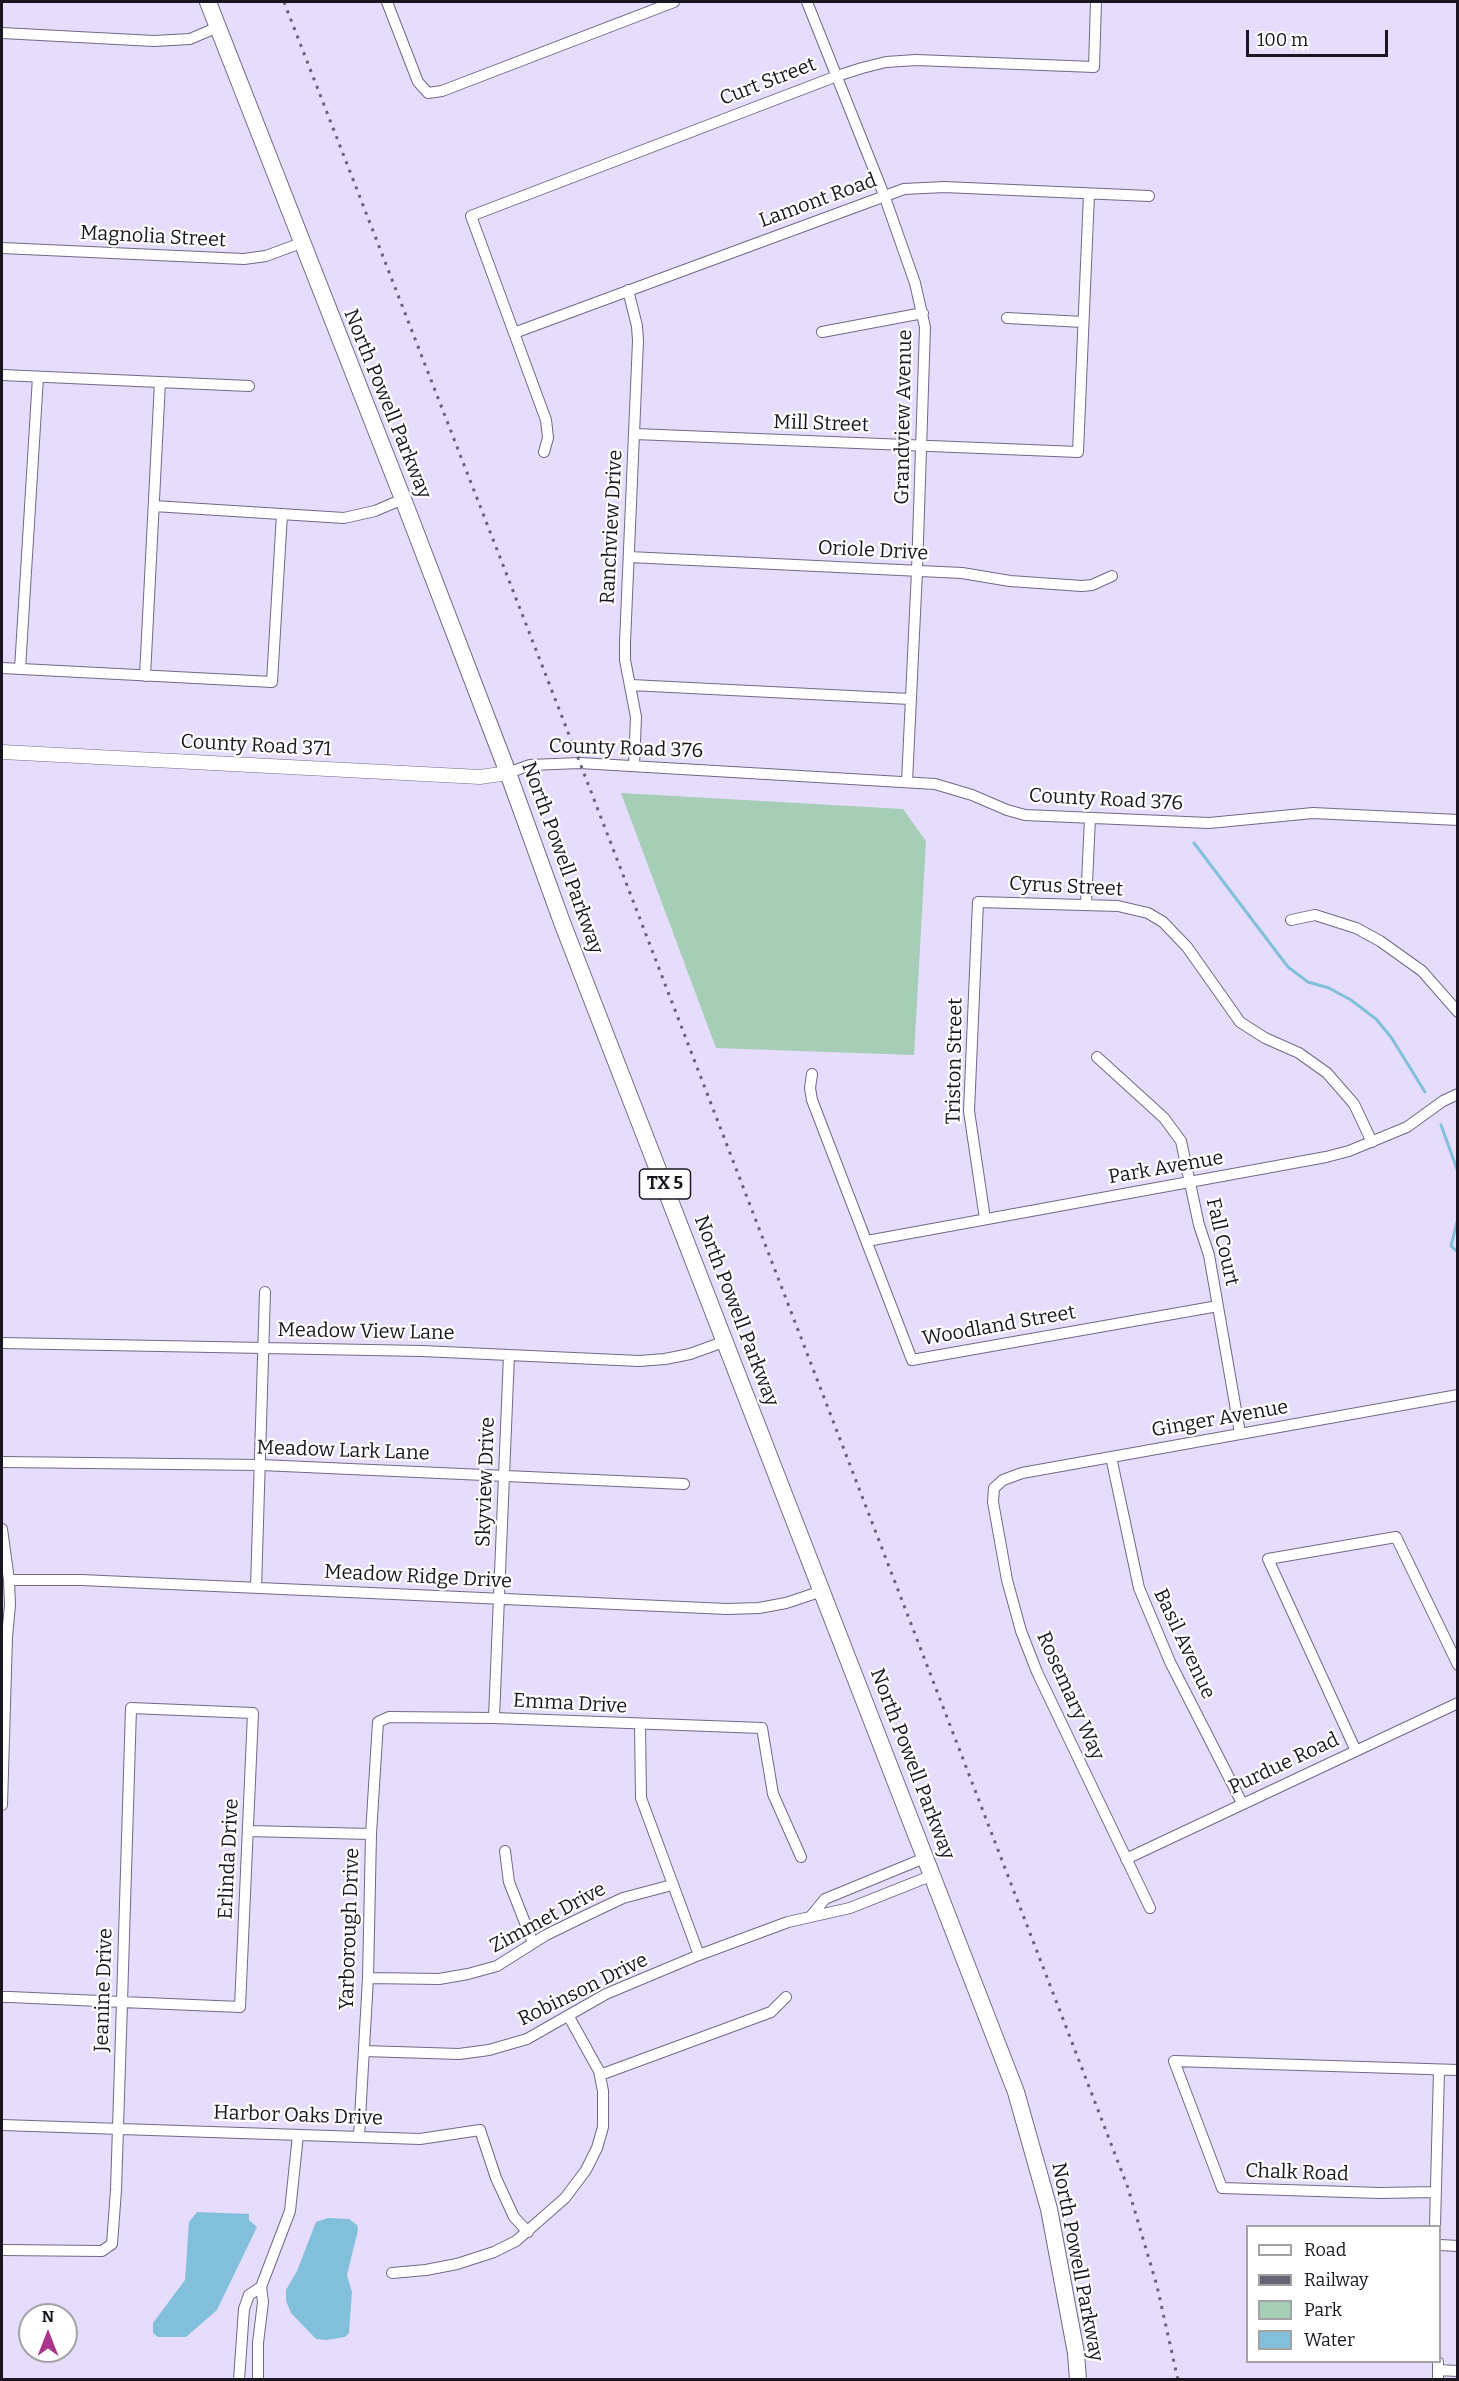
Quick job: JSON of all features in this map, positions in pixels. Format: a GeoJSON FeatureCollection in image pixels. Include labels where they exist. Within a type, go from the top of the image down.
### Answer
{"type":"FeatureCollection","features":[{"type":"Feature","properties":{"kind":"main road","name":"North Powell Parkway"},"geometry":{"type":"LineString","coordinates":[[208,2],[403,499],[508,773],[563,925],[927,1857],[1016,2092],[1049,2209],[1078,2379]]}},
{"type":"Feature","properties":{"kind":"street"},"geometry":{"type":"LineString","coordinates":[[387,2],[418,81],[428,93],[442,91],[674,2]]}},
{"type":"Feature","properties":{"kind":"street","name":"Grandview Avenue"},"geometry":{"type":"LineString","coordinates":[[807,2],[884,195],[915,283],[923,314],[925,340],[922,447],[907,782]]}},
{"type":"Feature","properties":{"kind":"street","name":"Curt Street"},"geometry":{"type":"LineString","coordinates":[[514,333],[471,216],[837,76],[886,62],[916,60],[1094,67],[1096,2]]}},
{"type":"Feature","properties":{"kind":"street"},"geometry":{"type":"LineString","coordinates":[[2,33],[154,41],[190,39],[218,27]]}},
{"type":"Feature","properties":{"kind":"street","name":"Lamont Road"},"geometry":{"type":"LineString","coordinates":[[514,333],[904,189],[929,186],[1149,196]]}},
{"type":"Feature","properties":{"kind":"street"},"geometry":{"type":"LineString","coordinates":[[1007,318],[1083,322],[1089,194]]}},
{"type":"Feature","properties":{"kind":"street","name":"Magnolia Street"},"geometry":{"type":"LineString","coordinates":[[2,248],[244,259],[266,256],[301,243]]}},
{"type":"Feature","properties":{"kind":"street","name":"Ranchview Drive"},"geometry":{"type":"LineString","coordinates":[[628,290],[637,326],[635,434],[625,642],[636,717],[634,766]]}},
{"type":"Feature","properties":{"kind":"street"},"geometry":{"type":"LineString","coordinates":[[822,332],[923,314]]}},
{"type":"Feature","properties":{"kind":"street","name":"Mill Street"},"geometry":{"type":"LineString","coordinates":[[635,434],[1078,452],[1083,322]]}},
{"type":"Feature","properties":{"kind":"street"},"geometry":{"type":"LineString","coordinates":[[514,333],[546,420],[548,438],[544,452]]}},
{"type":"Feature","properties":{"kind":"street"},"geometry":{"type":"LineString","coordinates":[[2,375],[249,386]]}},
{"type":"Feature","properties":{"kind":"street"},"geometry":{"type":"LineString","coordinates":[[20,669],[38,377]]}},
{"type":"Feature","properties":{"kind":"street"},"geometry":{"type":"LineString","coordinates":[[145,676],[160,382]]}},
{"type":"Feature","properties":{"kind":"street"},"geometry":{"type":"LineString","coordinates":[[154,506],[344,518],[375,511],[403,499]]}},
{"type":"Feature","properties":{"kind":"street"},"geometry":{"type":"LineString","coordinates":[[2,668],[272,682],[282,514]]}},
{"type":"Feature","properties":{"kind":"street","name":"Oriole Drive"},"geometry":{"type":"LineString","coordinates":[[629,557],[962,573],[1019,582],[1083,586],[1092,585],[1112,576]]}},
{"type":"Feature","properties":{"kind":"street"},"geometry":{"type":"LineString","coordinates":[[631,685],[910,699]]}},
{"type":"Feature","properties":{"kind":"street","name":"County Road 371"},"geometry":{"type":"LineString","coordinates":[[2,752],[480,777],[508,773]]}},
{"type":"Feature","properties":{"kind":"street","name":"County Road 376"},"geometry":{"type":"LineString","coordinates":[[508,773],[530,765],[580,763],[935,784],[1025,815],[1209,823],[1312,813],[1458,820]]}},
{"type":"Feature","properties":{"kind":"street"},"geometry":{"type":"LineString","coordinates":[[1086,904],[1089,818]]}},
{"type":"Feature","properties":{"kind":"street","name":"Cyrus Street"},"geometry":{"type":"LineString","coordinates":[[978,902],[1086,904],[1134,908],[1163,922],[1187,947],[1240,1022],[1265,1038],[1299,1053],[1327,1073],[1354,1104],[1372,1142]]}},
{"type":"Feature","properties":{"kind":"street","name":"Triston Street"},"geometry":{"type":"LineString","coordinates":[[978,902],[969,1111],[985,1219]]}},
{"type":"Feature","properties":{"kind":"street"},"geometry":{"type":"LineString","coordinates":[[1291,920],[1315,915],[1324,917],[1356,928],[1380,941],[1422,971],[1458,1012]]}},
{"type":"Feature","properties":{"kind":"street","name":"Fall Court"},"geometry":{"type":"LineString","coordinates":[[1097,1058],[1175,1130],[1180,1141],[1199,1225],[1209,1255],[1239,1433]]}},
{"type":"Feature","properties":{"kind":"street"},"geometry":{"type":"LineString","coordinates":[[812,1074],[810,1088],[812,1100],[867,1240]]}},
{"type":"Feature","properties":{"kind":"street","name":"Park Avenue"},"geometry":{"type":"LineString","coordinates":[[867,1240],[1326,1157],[1372,1142],[1407,1127],[1443,1101],[1458,1094]]}},
{"type":"Feature","properties":{"kind":"street","name":"Woodland Street"},"geometry":{"type":"LineString","coordinates":[[867,1240],[912,1360],[1218,1306]]}},
{"type":"Feature","properties":{"kind":"street"},"geometry":{"type":"LineString","coordinates":[[256,1588],[265,1292]]}},
{"type":"Feature","properties":{"kind":"street","name":"Meadow View Lane"},"geometry":{"type":"LineString","coordinates":[[2,1343],[264,1348],[639,1361],[690,1354],[726,1341]]}},
{"type":"Feature","properties":{"kind":"street","name":"Skyview Drive"},"geometry":{"type":"LineString","coordinates":[[494,1718],[509,1355]]}},
{"type":"Feature","properties":{"kind":"street","name":"Ginger Avenue"},"geometry":{"type":"LineString","coordinates":[[994,1488],[1003,1480],[1022,1473],[1458,1395]]}},
{"type":"Feature","properties":{"kind":"street","name":"Basil Avenue"},"geometry":{"type":"LineString","coordinates":[[1111,1457],[1142,1598],[1170,1662],[1242,1803]]}},
{"type":"Feature","properties":{"kind":"street","name":"Meadow Lark Lane"},"geometry":{"type":"LineString","coordinates":[[2,1462],[261,1465],[684,1484]]}},
{"type":"Feature","properties":{"kind":"street","name":"Rosemary Way"},"geometry":{"type":"LineString","coordinates":[[994,1488],[992,1495],[1007,1580],[1021,1631],[1037,1672],[1150,1908]]}},
{"type":"Feature","properties":{"kind":"street"},"geometry":{"type":"LineString","coordinates":[[2,1529],[9,1580],[2,1805]]}},
{"type":"Feature","properties":{"kind":"street"},"geometry":{"type":"LineString","coordinates":[[1356,1751],[1268,1559],[1396,1537],[1458,1665]]}},
{"type":"Feature","properties":{"kind":"street","name":"Meadow Ridge Drive"},"geometry":{"type":"LineString","coordinates":[[9,1580],[81,1580],[727,1609],[759,1608],[786,1603],[822,1591]]}},
{"type":"Feature","properties":{"kind":"street","name":"Purdue Road"},"geometry":{"type":"LineString","coordinates":[[1126,1859],[1458,1703]]}},
{"type":"Feature","properties":{"kind":"street","name":"Jeanine Drive"},"geometry":{"type":"LineString","coordinates":[[2,2250],[102,2251],[111,2244],[115,2224],[130,1708],[253,1713]]}},
{"type":"Feature","properties":{"kind":"street","name":"Erlinda Drive"},"geometry":{"type":"LineString","coordinates":[[122,2002],[240,2007],[253,1713]]}},
{"type":"Feature","properties":{"kind":"street","name":"Emma Drive"},"geometry":{"type":"LineString","coordinates":[[378,1722],[389,1717],[494,1718],[762,1728],[773,1794],[801,1857]]}},
{"type":"Feature","properties":{"kind":"street","name":"Yarborough Drive"},"geometry":{"type":"LineString","coordinates":[[359,2136],[368,1978],[371,1834],[378,1722]]}},
{"type":"Feature","properties":{"kind":"street"},"geometry":{"type":"LineString","coordinates":[[640,1725],[641,1798],[699,1955]]}},
{"type":"Feature","properties":{"kind":"street"},"geometry":{"type":"LineString","coordinates":[[248,1831],[371,1834]]}},
{"type":"Feature","properties":{"kind":"street"},"geometry":{"type":"LineString","coordinates":[[505,1851],[509,1882],[533,1943]]}},
{"type":"Feature","properties":{"kind":"street","name":"Robinson Drive"},"geometry":{"type":"LineString","coordinates":[[810,1916],[825,1899],[927,1857]]}},
{"type":"Feature","properties":{"kind":"street","name":"Robinson Drive"},"geometry":{"type":"LineString","coordinates":[[364,2051],[459,2054],[489,2050],[527,2039],[606,1994],[699,1955],[788,1922],[850,1908],[933,1875]]}},
{"type":"Feature","properties":{"kind":"street","name":"Zimmet Drive"},"geometry":{"type":"LineString","coordinates":[[368,1978],[439,1979],[497,1966],[533,1943],[623,1898],[672,1885]]}},
{"type":"Feature","properties":{"kind":"street"},"geometry":{"type":"LineString","coordinates":[[600,2075],[771,2012],[786,1996]]}},
{"type":"Feature","properties":{"kind":"street"},"geometry":{"type":"LineString","coordinates":[[2,1997],[122,2002]]}},
{"type":"Feature","properties":{"kind":"street"},"geometry":{"type":"LineString","coordinates":[[392,2273],[456,2264],[494,2252],[528,2232],[565,2198],[586,2170],[597,2148],[603,2127],[604,2109],[600,2075],[569,2017]]}},
{"type":"Feature","properties":{"kind":"street","name":"Chalk Road"},"geometry":{"type":"LineString","coordinates":[[1435,2192],[1380,2193],[1222,2188],[1174,2061],[1439,2070]]}},
{"type":"Feature","properties":{"kind":"street"},"geometry":{"type":"LineString","coordinates":[[1435,2225],[1439,2070],[1458,2070]]}},
{"type":"Feature","properties":{"kind":"street","name":"Harbor Oaks Drive"},"geometry":{"type":"LineString","coordinates":[[2,2125],[420,2139],[480,2130],[496,2178],[514,2217],[528,2232]]}},
{"type":"Feature","properties":{"kind":"street"},"geometry":{"type":"LineString","coordinates":[[258,2379],[258,2343],[263,2302],[261,2287],[290,2211],[298,2135]]}},
{"type":"Feature","properties":{"kind":"street"},"geometry":{"type":"LineString","coordinates":[[1441,2245],[1458,2246]]}},
{"type":"Feature","properties":{"kind":"street"},"geometry":{"type":"LineString","coordinates":[[239,2379],[244,2309],[249,2295],[261,2287]]}},
{"type":"Feature","properties":{"kind":"street"},"geometry":{"type":"LineString","coordinates":[[1438,2370],[1458,2371]]}},
{"type":"Feature","properties":{"kind":"green space"},"geometry":{"type":"Polygon","coordinates":[[[621,793],[903,809],[926,841],[914,1055],[716,1048],[621,793]]]}},
{"type":"Feature","properties":{"kind":"water"},"geometry":{"type":"Polygon","coordinates":[[[197,2212],[249,2214],[249,2220],[257,2227],[217,2310],[186,2337],[158,2337],[153,2333],[153,2323],[185,2280],[189,2222],[197,2212]]]}},
{"type":"Feature","properties":{"kind":"water"},"geometry":{"type":"Polygon","coordinates":[[[328,2218],[349,2219],[357,2225],[358,2230],[347,2275],[352,2292],[349,2333],[345,2337],[326,2340],[316,2339],[291,2313],[286,2301],[286,2290],[297,2271],[316,2222],[328,2218]]]}},
{"type":"Feature","properties":{"kind":"waterway"},"geometry":{"type":"LineString","coordinates":[[1194,843],[1288,967],[1308,982],[1329,988],[1351,1000],[1376,1019],[1391,1037],[1425,1092]]}},
{"type":"Feature","properties":{"kind":"waterway"},"geometry":{"type":"LineString","coordinates":[[1441,1125],[1458,1172]]}},
{"type":"Feature","properties":{"kind":"waterway"},"geometry":{"type":"LineString","coordinates":[[1458,1218],[1451,1246],[1458,1252]]}},
{"type":"Feature","properties":{"kind":"railway"},"geometry":{"type":"LineString","coordinates":[[284,2],[580,763],[1128,2188],[1157,2286],[1178,2380]]}}]}
